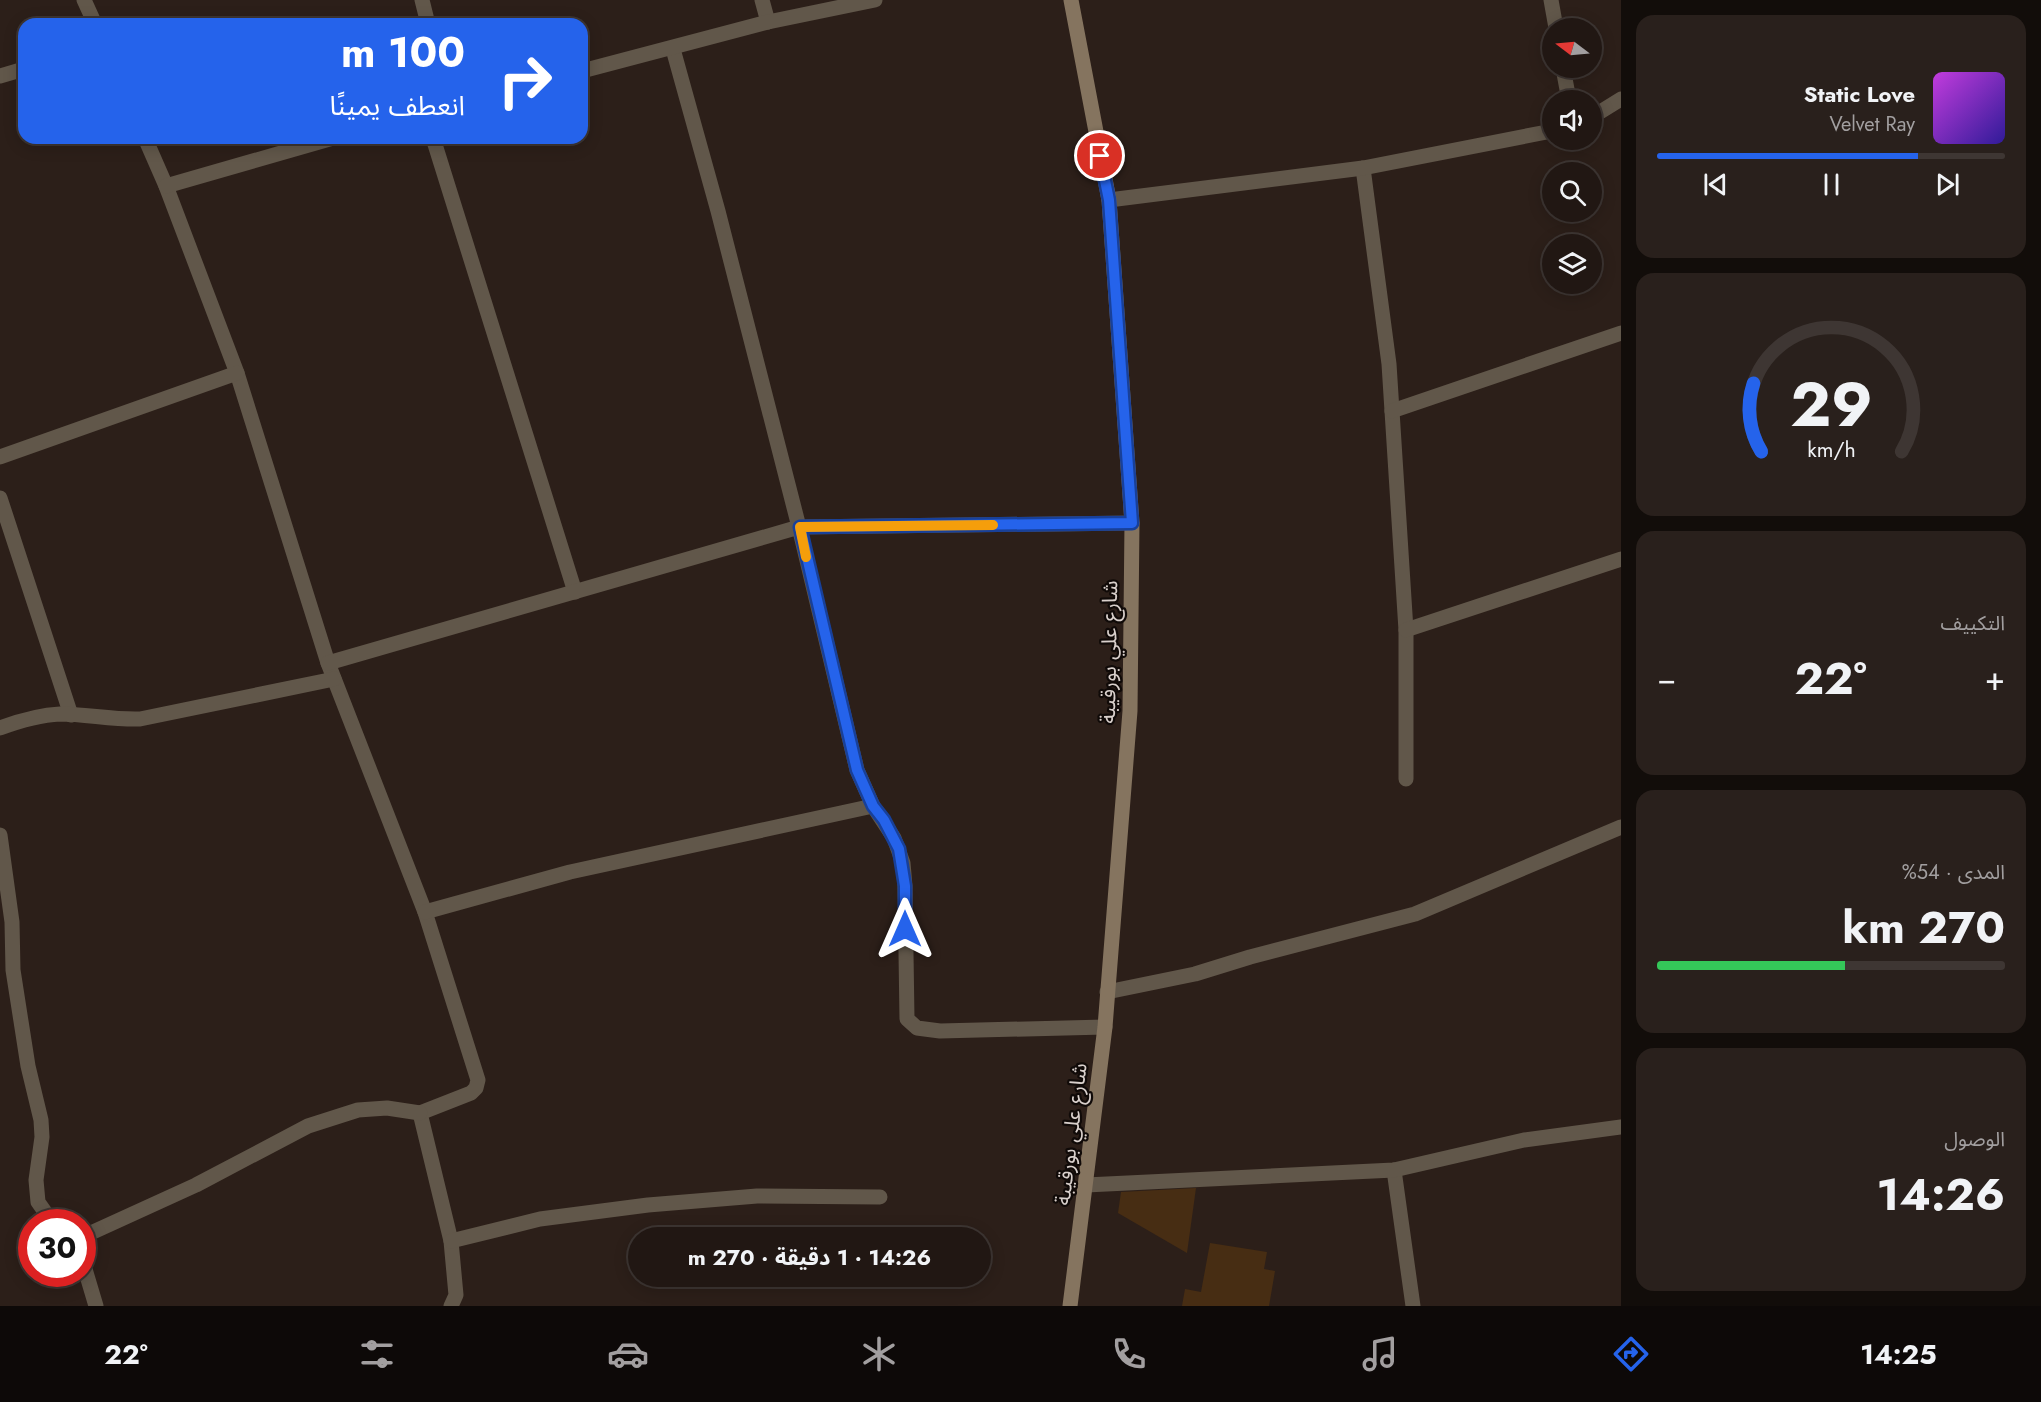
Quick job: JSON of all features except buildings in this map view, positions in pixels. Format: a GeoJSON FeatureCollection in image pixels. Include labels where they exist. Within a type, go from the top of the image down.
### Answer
{"type":"FeatureCollection","features":[{"type":"Feature","properties":{"kind":"main road","name":"شارع علي بورقيبة"},"geometry":{"type":"LineString","coordinates":[[1070,1306],[1105,1027],[1130,711],[1132,523],[1109,200],[1071,0]]}},
{"type":"Feature","properties":{"kind":"street"},"geometry":{"type":"LineString","coordinates":[[84,0],[92,18]]}},
{"type":"Feature","properties":{"kind":"street"},"geometry":{"type":"LineString","coordinates":[[422,0],[426,18]]}},
{"type":"Feature","properties":{"kind":"street"},"geometry":{"type":"LineString","coordinates":[[762,0],[768,22]]}},
{"type":"Feature","properties":{"kind":"street"},"geometry":{"type":"LineString","coordinates":[[588,70],[768,22],[875,0]]}},
{"type":"Feature","properties":{"kind":"street"},"geometry":{"type":"LineString","coordinates":[[1551,0],[1554,18]]}},
{"type":"Feature","properties":{"kind":"street"},"geometry":{"type":"LineString","coordinates":[[673,49],[721,222],[800,527],[857,770],[873,806],[894,838],[903,863],[906,1014],[911,1024],[917,1028],[940,1031],[1105,1027]]}},
{"type":"Feature","properties":{"kind":"street"},"geometry":{"type":"LineString","coordinates":[[0,76],[18,71]]}},
{"type":"Feature","properties":{"kind":"street"},"geometry":{"type":"LineString","coordinates":[[1602,111],[1621,99]]}},
{"type":"Feature","properties":{"kind":"street"},"geometry":{"type":"LineString","coordinates":[[1109,200],[1363,168],[1542,133]]}},
{"type":"Feature","properties":{"kind":"street"},"geometry":{"type":"LineString","coordinates":[[96,1231],[196,1185],[308,1126],[358,1110],[387,1108],[420,1113],[471,1093],[476,1088],[478,1080],[425,912],[328,663],[237,373],[166,186],[148,144]]}},
{"type":"Feature","properties":{"kind":"street"},"geometry":{"type":"LineString","coordinates":[[166,186],[312,144]]}},
{"type":"Feature","properties":{"kind":"street"},"geometry":{"type":"LineString","coordinates":[[435,144],[575,592]]}},
{"type":"Feature","properties":{"kind":"street"},"geometry":{"type":"LineString","coordinates":[[1363,168],[1389,364],[1406,630],[1406,779]]}},
{"type":"Feature","properties":{"kind":"street"},"geometry":{"type":"LineString","coordinates":[[1392,411],[1621,333]]}},
{"type":"Feature","properties":{"kind":"street"},"geometry":{"type":"LineString","coordinates":[[0,457],[237,373]]}},
{"type":"Feature","properties":{"kind":"street"},"geometry":{"type":"LineString","coordinates":[[0,498],[71,715]]}},
{"type":"Feature","properties":{"kind":"street"},"geometry":{"type":"LineString","coordinates":[[328,663],[800,527],[1132,523]]}},
{"type":"Feature","properties":{"kind":"street"},"geometry":{"type":"LineString","coordinates":[[1406,630],[1621,559]]}},
{"type":"Feature","properties":{"kind":"street"},"geometry":{"type":"LineString","coordinates":[[0,728],[40,716],[71,715],[120,720],[140,719],[334,679]]}},
{"type":"Feature","properties":{"kind":"street"},"geometry":{"type":"LineString","coordinates":[[425,912],[570,872],[873,806]]}},
{"type":"Feature","properties":{"kind":"street"},"geometry":{"type":"LineString","coordinates":[[1107,992],[1195,974],[1250,957],[1415,914],[1621,827]]}},
{"type":"Feature","properties":{"kind":"street"},"geometry":{"type":"LineString","coordinates":[[0,835],[12,922],[13,970],[28,1066],[41,1120],[42,1137],[36,1180],[38,1202],[43,1209]]}},
{"type":"Feature","properties":{"kind":"street"},"geometry":{"type":"LineString","coordinates":[[420,1113],[451,1241],[456,1295],[451,1306]]}},
{"type":"Feature","properties":{"kind":"street"},"geometry":{"type":"LineString","coordinates":[[1086,1185],[1394,1170],[1524,1140],[1621,1127]]}},
{"type":"Feature","properties":{"kind":"street"},"geometry":{"type":"LineString","coordinates":[[1394,1170],[1413,1306]]}},
{"type":"Feature","properties":{"kind":"street"},"geometry":{"type":"LineString","coordinates":[[451,1241],[540,1219],[648,1205],[757,1196],[880,1197]]}},
{"type":"Feature","properties":{"kind":"street"},"geometry":{"type":"LineString","coordinates":[[90,1287],[96,1306]]}},
{"type":"Feature","properties":{"kind":"slow traffic"},"geometry":{"type":"LineString","coordinates":[[806,557],[800,527],[993,525]]}},
{"type":"Feature","properties":{"kind":"route"},"geometry":{"type":"LineString","coordinates":[[905,929],[903,863],[894,838],[873,806],[857,770],[800,527],[1132,523],[1109,200],[1100,156]]}}]}
